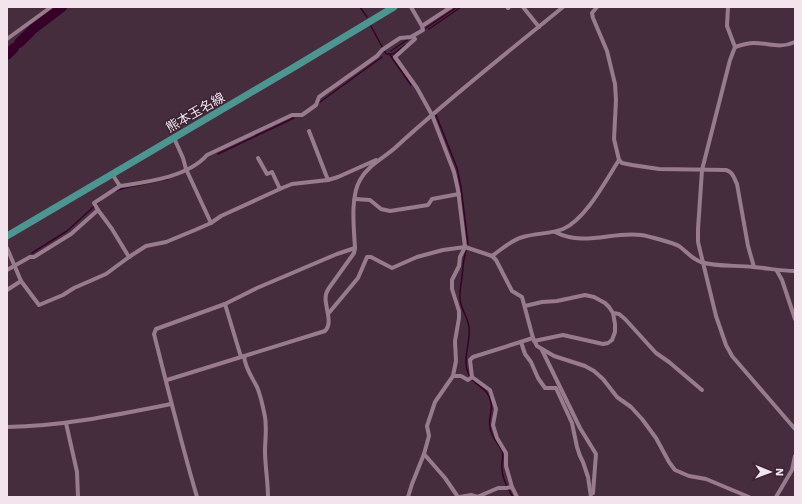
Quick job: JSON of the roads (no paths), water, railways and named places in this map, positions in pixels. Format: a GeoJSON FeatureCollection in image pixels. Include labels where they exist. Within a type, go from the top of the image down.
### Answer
{"type":"FeatureCollection","features":[{"type":"Feature","properties":{"kind":"main road","name":"熊本玉名線"},"geometry":{"type":"LineString","coordinates":[[7,236],[394,7]]}},
{"type":"Feature","properties":{"kind":"street"},"geometry":{"type":"LineString","coordinates":[[7,39],[51,7]]}},
{"type":"Feature","properties":{"kind":"street"},"geometry":{"type":"LineString","coordinates":[[129,257],[94,203],[120,186],[160,180],[186,170],[202,161],[207,155],[292,115],[302,115],[316,105],[319,97],[377,56],[384,49],[400,38],[411,37],[423,30],[411,7]]}},
{"type":"Feature","properties":{"kind":"street"},"geometry":{"type":"LineString","coordinates":[[422,26],[451,7]]}},
{"type":"Feature","properties":{"kind":"street"},"geometry":{"type":"LineString","coordinates":[[523,7],[539,27]]}},
{"type":"Feature","properties":{"kind":"street"},"geometry":{"type":"LineString","coordinates":[[7,248],[21,281],[39,305],[106,274],[146,246],[166,242],[211,223],[222,216],[292,184],[328,180],[338,177],[379,159],[394,149],[432,115],[563,7]]}},
{"type":"Feature","properties":{"kind":"street"},"geometry":{"type":"LineString","coordinates":[[492,256],[512,242],[523,237],[555,232],[565,228],[587,209],[619,160],[614,139],[616,100],[615,84],[607,51],[592,14],[597,7]]}},
{"type":"Feature","properties":{"kind":"street"},"geometry":{"type":"LineString","coordinates":[[728,7],[727,26],[735,47],[722,89],[702,170],[698,242],[716,316],[726,345],[732,356],[795,428]]}},
{"type":"Feature","properties":{"kind":"street"},"geometry":{"type":"LineString","coordinates":[[408,497],[424,454],[429,436],[427,426],[435,402],[453,376],[456,361],[455,341],[459,310],[452,289],[452,280],[459,266],[460,257],[465,246],[459,194],[454,172],[432,115],[417,88],[395,57],[415,40],[413,36]]}},
{"type":"Feature","properties":{"kind":"street"},"geometry":{"type":"LineString","coordinates":[[735,47],[753,43],[779,46],[795,42]]}},
{"type":"Feature","properties":{"kind":"street"},"geometry":{"type":"LineString","coordinates":[[309,130],[328,180]]}},
{"type":"Feature","properties":{"kind":"street"},"geometry":{"type":"LineString","coordinates":[[174,138],[183,158],[186,170],[211,223]]}},
{"type":"Feature","properties":{"kind":"street"},"geometry":{"type":"LineString","coordinates":[[258,158],[267,174],[272,172],[280,189]]}},
{"type":"Feature","properties":{"kind":"street"},"geometry":{"type":"LineString","coordinates":[[167,380],[325,331],[328,325],[326,293],[350,260],[355,248],[355,199],[360,179],[379,159]]}},
{"type":"Feature","properties":{"kind":"street"},"geometry":{"type":"LineString","coordinates":[[619,160],[632,166],[659,169],[726,170],[733,174],[737,184],[748,246],[754,267]]}},
{"type":"Feature","properties":{"kind":"street"},"geometry":{"type":"LineString","coordinates":[[112,174],[120,186]]}},
{"type":"Feature","properties":{"kind":"street"},"geometry":{"type":"LineString","coordinates":[[355,199],[370,200],[381,209],[390,211],[428,205],[432,199],[459,194]]}},
{"type":"Feature","properties":{"kind":"street"},"geometry":{"type":"LineString","coordinates":[[7,270],[30,257],[34,257],[71,234],[97,208]]}},
{"type":"Feature","properties":{"kind":"street"},"geometry":{"type":"LineString","coordinates":[[555,232],[563,236],[591,240],[626,235],[642,235],[678,246],[692,259],[703,262],[777,270],[795,270]]}},
{"type":"Feature","properties":{"kind":"street"},"geometry":{"type":"LineString","coordinates":[[328,314],[358,278],[367,257],[371,257],[392,268],[416,256],[465,246],[492,256],[496,260],[512,291],[522,297],[534,340],[538,346],[554,356],[585,366],[594,371],[617,397],[631,407],[642,419],[656,438],[669,462],[676,470],[689,476],[706,479],[749,497]]}},
{"type":"Feature","properties":{"kind":"street"},"geometry":{"type":"LineString","coordinates":[[197,497],[171,404],[167,380],[154,334],[156,329],[226,304],[257,288],[337,254],[355,248]]}},
{"type":"Feature","properties":{"kind":"street"},"geometry":{"type":"LineString","coordinates":[[777,270],[782,280],[795,319]]}},
{"type":"Feature","properties":{"kind":"street"},"geometry":{"type":"LineString","coordinates":[[7,290],[21,281]]}},
{"type":"Feature","properties":{"kind":"street"},"geometry":{"type":"LineString","coordinates":[[471,378],[470,360],[473,357],[521,342],[563,335],[603,344],[612,340],[615,332],[613,313],[605,303],[594,297],[585,296],[525,306]]}},
{"type":"Feature","properties":{"kind":"street"},"geometry":{"type":"LineString","coordinates":[[226,304],[244,362],[260,394],[267,428],[265,451],[268,478],[268,497]]}},
{"type":"Feature","properties":{"kind":"street"},"geometry":{"type":"LineString","coordinates":[[613,313],[619,314],[625,319],[656,354],[669,362],[702,390]]}},
{"type":"Feature","properties":{"kind":"street"},"geometry":{"type":"LineString","coordinates":[[521,342],[525,354],[545,388],[556,388],[572,423],[580,456],[588,477],[592,497]]}},
{"type":"Feature","properties":{"kind":"street"},"geometry":{"type":"LineString","coordinates":[[542,349],[580,428],[596,454],[592,497]]}},
{"type":"Feature","properties":{"kind":"street"},"geometry":{"type":"LineString","coordinates":[[453,376],[460,376],[468,380],[471,378],[490,390],[496,409],[493,425],[497,438],[506,453],[509,487],[517,497]]}},
{"type":"Feature","properties":{"kind":"street"},"geometry":{"type":"LineString","coordinates":[[7,427],[66,423],[114,416],[171,404]]}},
{"type":"Feature","properties":{"kind":"street"},"geometry":{"type":"LineString","coordinates":[[66,423],[76,472],[78,497]]}},
{"type":"Feature","properties":{"kind":"street"},"geometry":{"type":"LineString","coordinates":[[424,454],[459,497],[471,495],[478,497],[498,488],[509,487]]}},
{"type":"Feature","properties":{"kind":"street"},"geometry":{"type":"LineString","coordinates":[[776,497],[792,470],[795,456]]}},
{"type":"Feature","properties":{"kind":"waterway"},"geometry":{"type":"LineString","coordinates":[[19,43],[33,29],[62,7]]}},
{"type":"Feature","properties":{"kind":"waterway"},"geometry":{"type":"LineString","coordinates":[[360,7],[367,17]]}},
{"type":"Feature","properties":{"kind":"waterway"},"geometry":{"type":"LineString","coordinates":[[426,28],[457,7]]}},
{"type":"Feature","properties":{"kind":"waterway"},"geometry":{"type":"LineString","coordinates":[[429,29],[461,7]]}},
{"type":"Feature","properties":{"kind":"waterway"},"geometry":{"type":"LineString","coordinates":[[371,26],[386,54],[393,54],[405,45]]}},
{"type":"Feature","properties":{"kind":"waterway"},"geometry":{"type":"LineString","coordinates":[[391,51],[407,40]]}},
{"type":"Feature","properties":{"kind":"waterway"},"geometry":{"type":"LineString","coordinates":[[7,55],[14,48]]}},
{"type":"Feature","properties":{"kind":"waterway"},"geometry":{"type":"LineString","coordinates":[[390,55],[411,85]]}},
{"type":"Feature","properties":{"kind":"waterway"},"geometry":{"type":"LineString","coordinates":[[320,102],[382,57]]}},
{"type":"Feature","properties":{"kind":"waterway"},"geometry":{"type":"LineString","coordinates":[[436,115],[457,168],[461,187],[468,244]]}},
{"type":"Feature","properties":{"kind":"waterway"},"geometry":{"type":"LineString","coordinates":[[218,154],[294,118]]}},
{"type":"Feature","properties":{"kind":"waterway"},"geometry":{"type":"LineString","coordinates":[[115,191],[168,179]]}},
{"type":"Feature","properties":{"kind":"waterway"},"geometry":{"type":"LineString","coordinates":[[32,253],[67,231],[100,201]]}},
{"type":"Feature","properties":{"kind":"waterway"},"geometry":{"type":"LineString","coordinates":[[466,251],[460,294],[460,301],[469,327],[466,368],[471,378],[487,393],[489,397],[491,406],[491,431],[502,451],[503,476],[513,497]]}}]}
